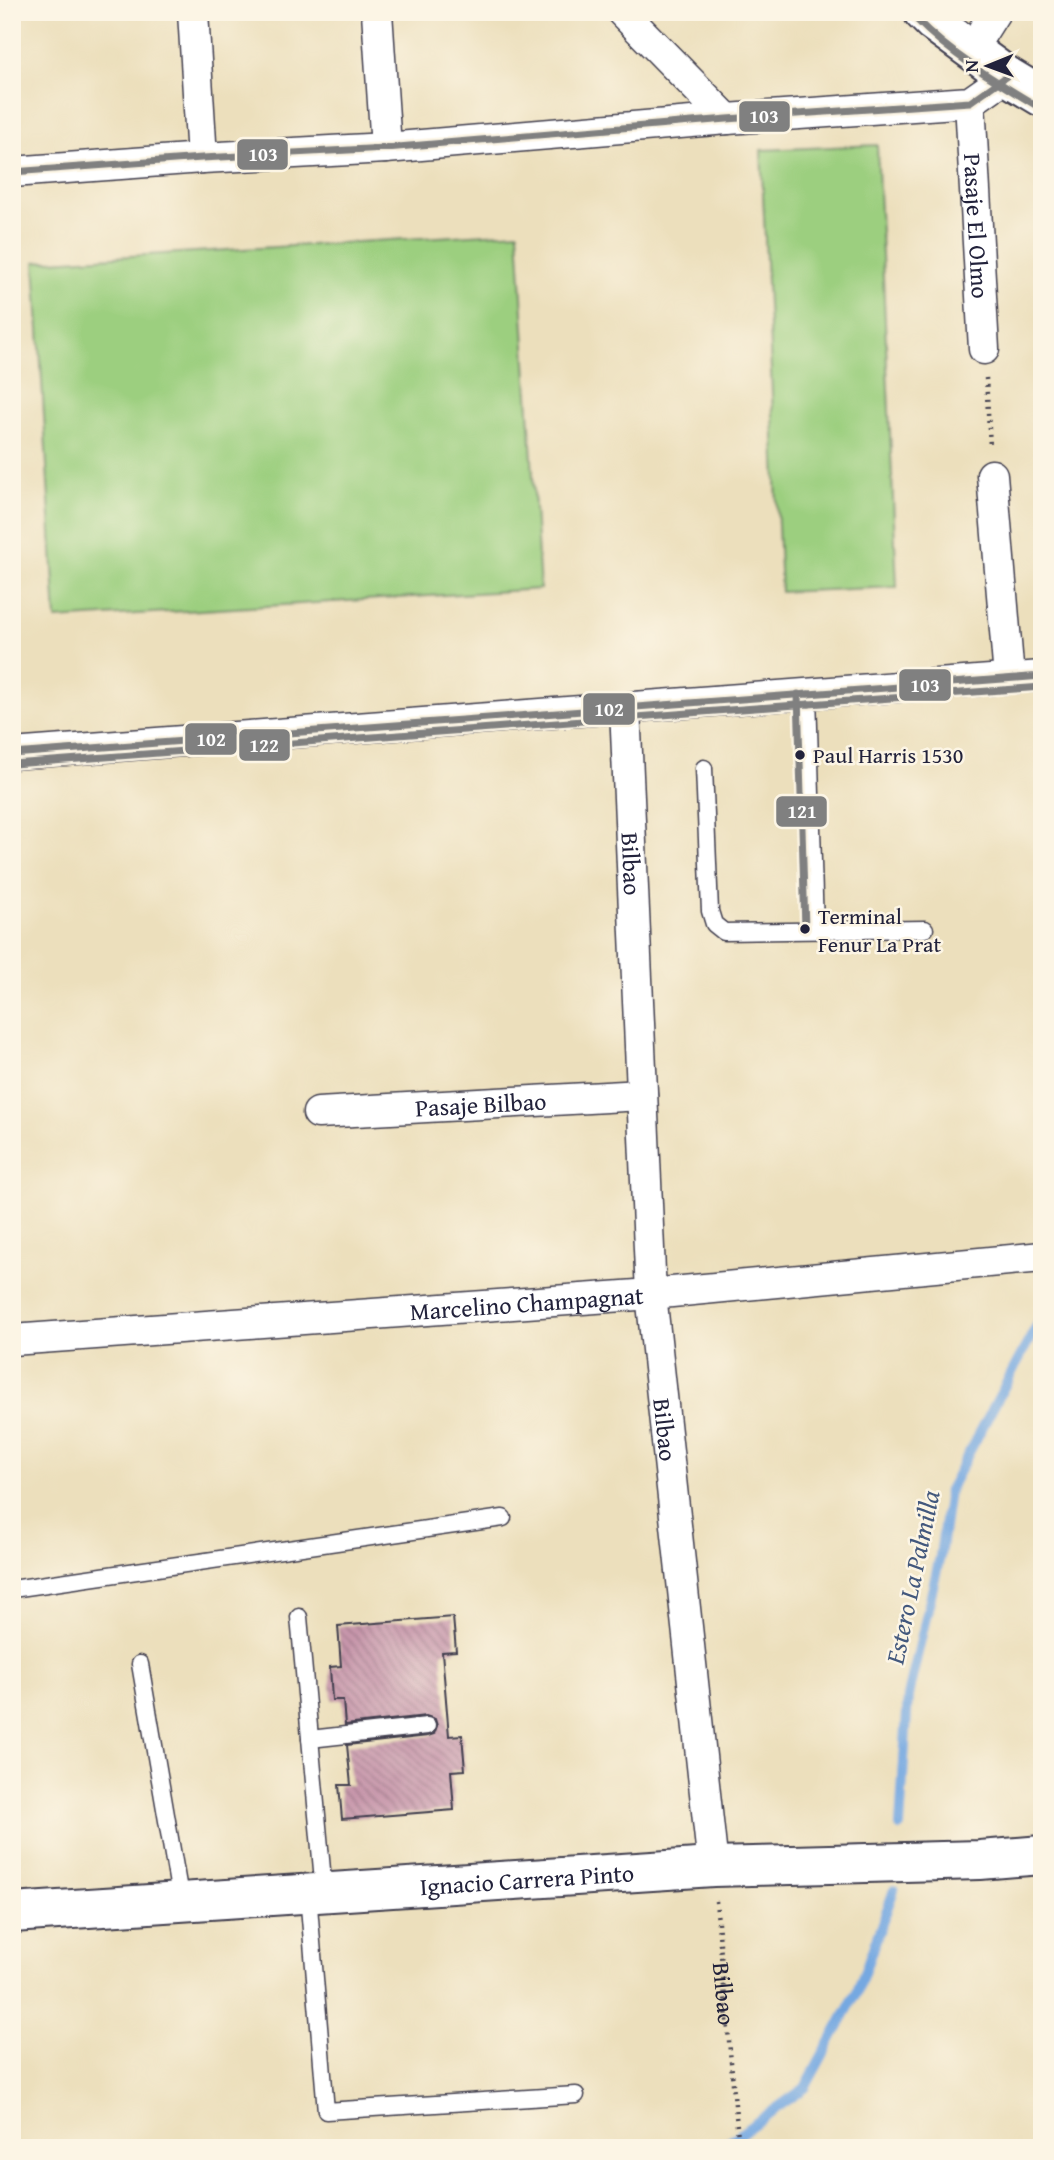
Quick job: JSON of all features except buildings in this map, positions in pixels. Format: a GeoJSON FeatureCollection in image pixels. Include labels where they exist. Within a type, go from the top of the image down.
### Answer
{"type":"FeatureCollection","features":[{"type":"Feature","properties":{"kind":"street"},"geometry":{"type":"LineString","coordinates":[[193,12],[202,158]]}},
{"type":"Feature","properties":{"kind":"street"},"geometry":{"type":"LineString","coordinates":[[377,12],[386,148]]}},
{"type":"Feature","properties":{"kind":"street"},"geometry":{"type":"LineString","coordinates":[[622,12],[727,119]]}},
{"type":"Feature","properties":{"kind":"street"},"geometry":{"type":"LineString","coordinates":[[923,12],[1007,76],[1042,97]]}},
{"type":"Feature","properties":{"kind":"street"},"geometry":{"type":"LineString","coordinates":[[971,50],[995,12]]}},
{"type":"Feature","properties":{"kind":"street"},"geometry":{"type":"LineString","coordinates":[[12,172],[386,148],[727,119],[971,102],[1007,76]]}},
{"type":"Feature","properties":{"kind":"street","name":"Pasaje El Olmo"},"geometry":{"type":"LineString","coordinates":[[971,102],[984,349]]}},
{"type":"Feature","properties":{"kind":"street"},"geometry":{"type":"LineString","coordinates":[[992,475],[1009,678]]}},
{"type":"Feature","properties":{"kind":"street"},"geometry":{"type":"LineString","coordinates":[[12,754],[1042,676]]}},
{"type":"Feature","properties":{"kind":"street","name":"Bilbao"},"geometry":{"type":"LineString","coordinates":[[625,708],[651,1294],[713,1867]]}},
{"type":"Feature","properties":{"kind":"street","name":"Pasaje Bilbao"},"geometry":{"type":"LineString","coordinates":[[318,1113],[642,1095]]}},
{"type":"Feature","properties":{"kind":"street","name":"Marcelino Champagnat"},"geometry":{"type":"LineString","coordinates":[[12,1340],[651,1294],[1042,1257]]}},
{"type":"Feature","properties":{"kind":"street","name":"Ignacio Carrera Pinto"},"geometry":{"type":"LineString","coordinates":[[12,1913],[713,1867],[980,1860],[1042,1855]]}},
{"type":"Feature","properties":{"kind":"lane"},"geometry":{"type":"LineString","coordinates":[[808,694],[815,929]]}},
{"type":"Feature","properties":{"kind":"lane"},"geometry":{"type":"LineString","coordinates":[[704,768],[710,911],[714,924],[724,932],[925,929]]}},
{"type":"Feature","properties":{"kind":"lane"},"geometry":{"type":"LineString","coordinates":[[12,1589],[503,1518]]}},
{"type":"Feature","properties":{"kind":"lane"},"geometry":{"type":"LineString","coordinates":[[299,1617],[310,1740],[326,2111],[576,2095]]}},
{"type":"Feature","properties":{"kind":"lane"},"geometry":{"type":"LineString","coordinates":[[140,1664],[181,1902]]}},
{"type":"Feature","properties":{"kind":"lane"},"geometry":{"type":"LineString","coordinates":[[310,1740],[428,1726]]}},
{"type":"Feature","properties":{"kind":"path"},"geometry":{"type":"LineString","coordinates":[[984,349],[992,475]]}},
{"type":"Feature","properties":{"kind":"path","name":"Bilbao"},"geometry":{"type":"LineString","coordinates":[[713,1867],[738,2148]]}},
{"type":"Feature","properties":{"kind":"green space"},"geometry":{"type":"Polygon","coordinates":[[[877,145],[897,587],[781,592],[761,150],[877,145]]]}},
{"type":"Feature","properties":{"kind":"green space"},"geometry":{"type":"Polygon","coordinates":[[[518,232],[540,589],[56,619],[35,262],[518,232]]]}},
{"type":"Feature","properties":{"kind":"waterway","name":"Estero La Palmilla"},"geometry":{"type":"LineString","coordinates":[[900,1826],[908,1696],[940,1556],[949,1490],[1042,1316]]}},
{"type":"Feature","properties":{"kind":"waterway","name":"Estero La Palmilla"},"geometry":{"type":"LineString","coordinates":[[720,2148],[805,2088],[857,1992],[894,1890]]}},
{"type":"Feature","properties":{"kind":"transit line","name":"121"},"geometry":{"type":"LineString","coordinates":[[916,19],[958,55],[1037,106]]}},
{"type":"Feature","properties":{"kind":"transit line","name":"103"},"geometry":{"type":"LineString","coordinates":[[12,172],[386,148],[727,119],[970,102],[1007,76]]}},
{"type":"Feature","properties":{"kind":"transit line","name":"103"},"geometry":{"type":"LineString","coordinates":[[808,694],[1042,676]]}},
{"type":"Feature","properties":{"kind":"transit line","name":"121"},"geometry":{"type":"LineString","coordinates":[[809,704],[1042,687]]}},
{"type":"Feature","properties":{"kind":"transit line","name":"121"},"geometry":{"type":"LineString","coordinates":[[798,694],[805,929]]}},
{"type":"Feature","properties":{"kind":"transit line","name":"102"},"geometry":{"type":"LineString","coordinates":[[12,754],[808,694]]}},
{"type":"Feature","properties":{"kind":"transit line","name":"122"},"geometry":{"type":"LineString","coordinates":[[13,764],[809,704]]}},
{"type":"Feature","properties":{"kind":"place","name":"Paul Harris 1530"},"geometry":{"type":"Point","coordinates":[800,755]}},
{"type":"Feature","properties":{"kind":"place","name":"Terminal Fenur La Prat"},"geometry":{"type":"Point","coordinates":[805,929]}}]}
